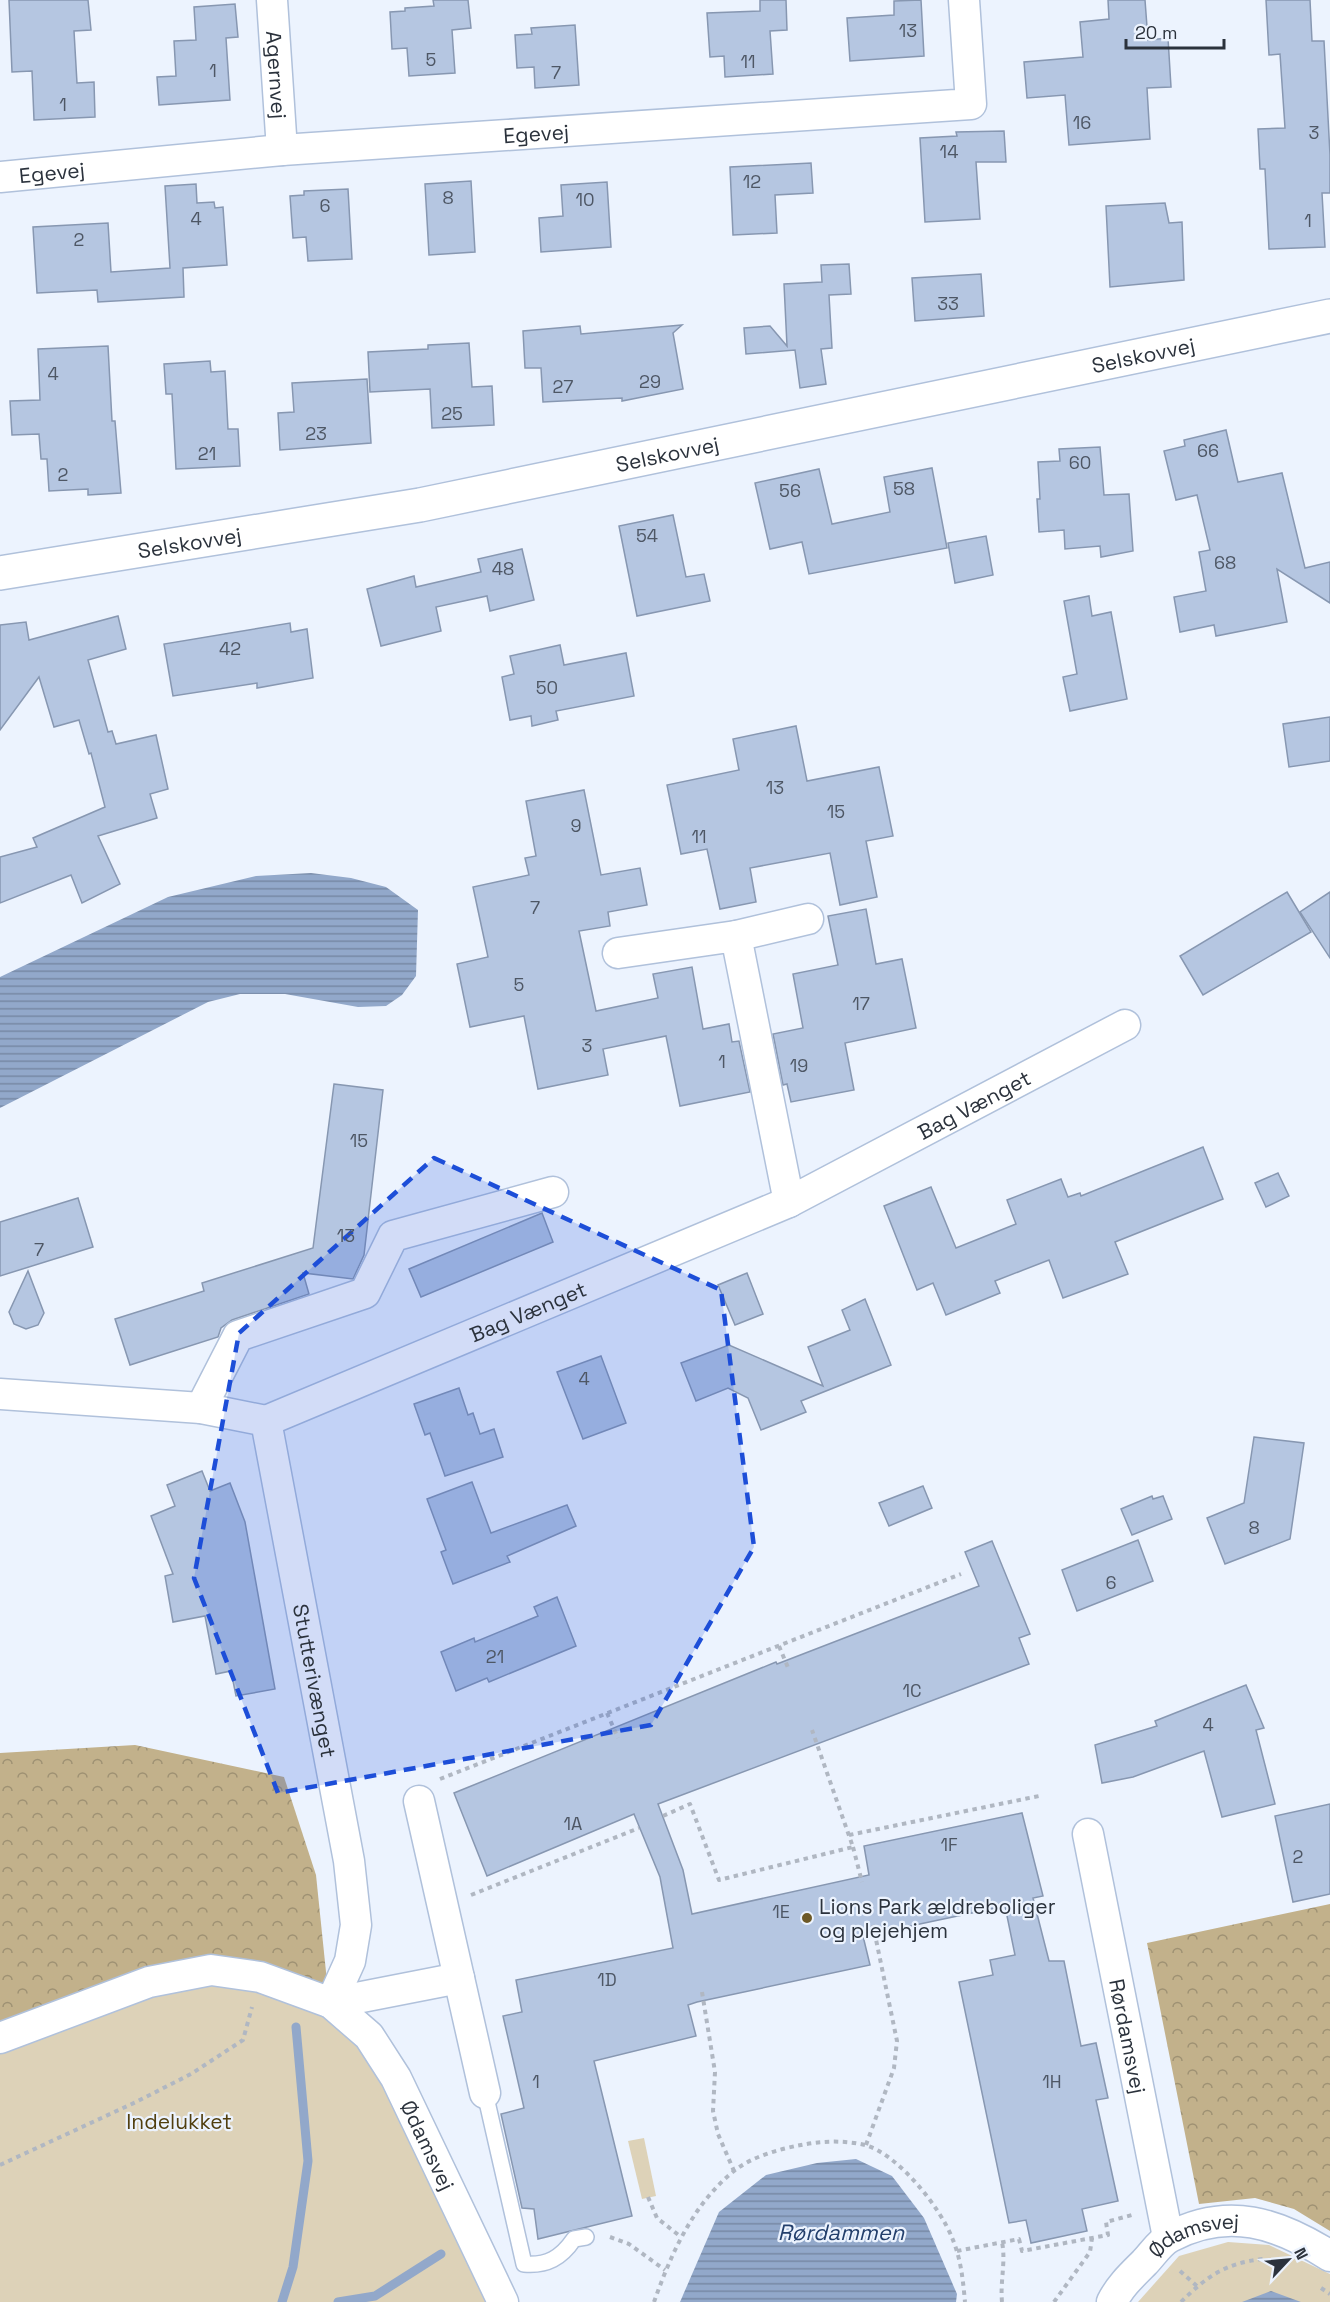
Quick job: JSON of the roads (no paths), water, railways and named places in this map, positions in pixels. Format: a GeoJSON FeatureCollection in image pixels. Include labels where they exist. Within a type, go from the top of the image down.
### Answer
{"type":"FeatureCollection","features":[{"type":"Feature","properties":{"kind":"street","name":"Agernvej"},"geometry":{"type":"LineString","coordinates":[[272,0],[282,150]]}},
{"type":"Feature","properties":{"kind":"street","name":"Egevej"},"geometry":{"type":"LineString","coordinates":[[0,177],[282,150],[971,104],[964,0]]}},
{"type":"Feature","properties":{"kind":"street","name":"Selskovvej"},"geometry":{"type":"LineString","coordinates":[[0,573],[420,505],[1330,316]]}},
{"type":"Feature","properties":{"kind":"street"},"geometry":{"type":"LineString","coordinates":[[618,953],[736,936],[808,919]]}},
{"type":"Feature","properties":{"kind":"street"},"geometry":{"type":"LineString","coordinates":[[736,936],[789,1202]]}},
{"type":"Feature","properties":{"kind":"street","name":"Bag Vænget"},"geometry":{"type":"LineString","coordinates":[[266,1421],[789,1202],[1125,1025]]}},
{"type":"Feature","properties":{"kind":"street"},"geometry":{"type":"LineString","coordinates":[[201,1408],[238,1336],[365,1293],[393,1236],[553,1192]]}},
{"type":"Feature","properties":{"kind":"street"},"geometry":{"type":"LineString","coordinates":[[0,1394],[201,1408],[266,1421]]}},
{"type":"Feature","properties":{"kind":"street","name":"Stutterivænget"},"geometry":{"type":"LineString","coordinates":[[266,1421],[349,1861],[356,1925],[350,1961],[331,2003]]}},
{"type":"Feature","properties":{"kind":"street"},"geometry":{"type":"LineString","coordinates":[[419,1801],[485,2093]]}},
{"type":"Feature","properties":{"kind":"street","name":"Rørdamsvej"},"geometry":{"type":"LineString","coordinates":[[1088,1834],[1168,2237]]}},
{"type":"Feature","properties":{"kind":"street","name":"Ødamsvej"},"geometry":{"type":"LineString","coordinates":[[0,2038],[149,1982],[211,1970],[260,1977],[331,2003],[369,2036],[396,2078],[503,2302]]}},
{"type":"Feature","properties":{"kind":"street"},"geometry":{"type":"LineString","coordinates":[[331,2003],[459,1978]]}},
{"type":"Feature","properties":{"kind":"street","name":"Ødamsvej"},"geometry":{"type":"LineString","coordinates":[[1112,2302],[1118,2289],[1168,2237],[1216,2220],[1257,2221],[1305,2240],[1330,2256]]}},
{"type":"Feature","properties":{"kind":"lane"},"geometry":{"type":"LineString","coordinates":[[485,2093],[524,2264],[542,2265],[565,2252],[574,2239],[586,2238]]}},
{"type":"Feature","properties":{"kind":"water"},"geometry":{"type":"Polygon","coordinates":[[[311,873],[351,878],[386,887],[418,910],[416,976],[402,995],[386,1006],[358,1007],[285,994],[240,994],[208,1002],[0,1108],[0,977],[168,897],[256,876],[311,873]]]}},
{"type":"Feature","properties":{"kind":"water","name":"Rørdammen"},"geometry":{"type":"Polygon","coordinates":[[[856,2159],[892,2176],[924,2218],[957,2294],[956,2302],[680,2302],[719,2212],[766,2175],[817,2163],[856,2159]]]}},
{"type":"Feature","properties":{"kind":"water"},"geometry":{"type":"Polygon","coordinates":[[[1271,2291],[1301,2302],[1242,2302],[1271,2291]]]}},
{"type":"Feature","properties":{"kind":"waterway"},"geometry":{"type":"LineString","coordinates":[[282,2302],[293,2267],[308,2161],[296,2027]]}},
{"type":"Feature","properties":{"kind":"waterway"},"geometry":{"type":"LineString","coordinates":[[338,2302],[375,2296],[441,2254]]}},
{"type":"Feature","properties":{"kind":"place","name":"Lions Park ældreboliger og plejehjem"},"geometry":{"type":"Point","coordinates":[807,1918]}},
{"type":"Feature","properties":{"kind":"park label","name":"Indelukket"},"geometry":{"type":"Point","coordinates":[179,2121]}}]}
